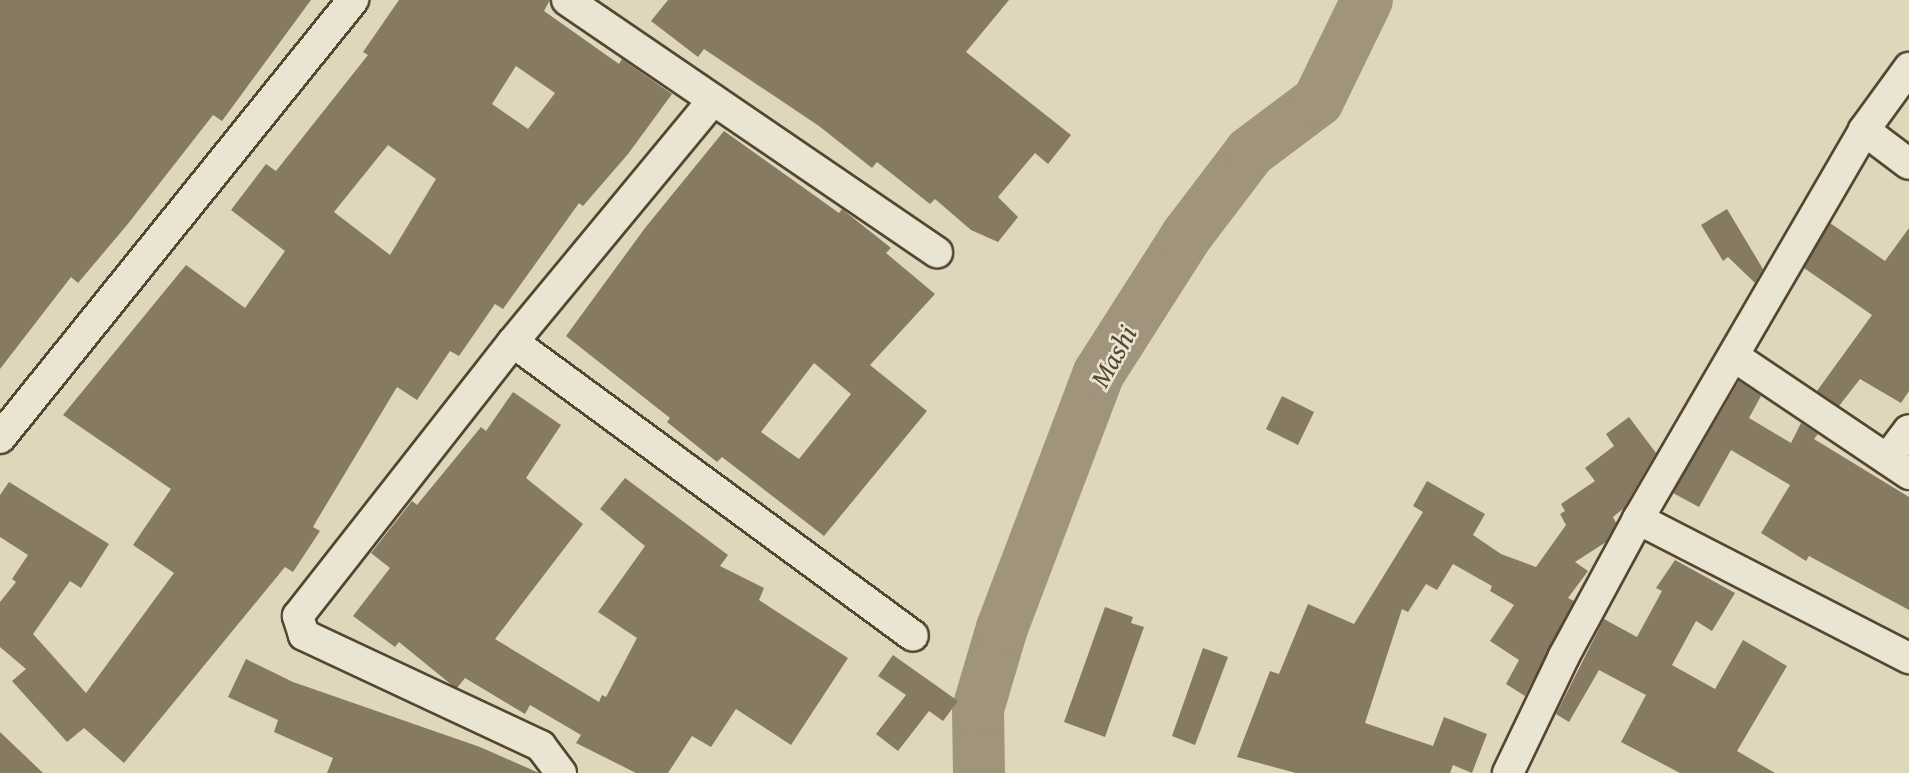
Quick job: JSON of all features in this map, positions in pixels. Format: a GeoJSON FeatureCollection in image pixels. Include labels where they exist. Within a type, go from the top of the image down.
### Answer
{"type":"FeatureCollection","features":[{"type":"Feature","properties":{"kind":"street"},"geometry":{"type":"LineString","coordinates":[[0,438],[353,0]]}},
{"type":"Feature","properties":{"kind":"street"},"geometry":{"type":"LineString","coordinates":[[567,0],[937,252]]}},
{"type":"Feature","properties":{"kind":"street"},"geometry":{"type":"LineString","coordinates":[[1508,773],[1564,656],[1638,519],[1735,357],[1864,130],[1909,68]]}},
{"type":"Feature","properties":{"kind":"street"},"geometry":{"type":"LineString","coordinates":[[561,773],[541,746],[304,635],[298,616],[513,342],[713,100]]}},
{"type":"Feature","properties":{"kind":"street"},"geometry":{"type":"LineString","coordinates":[[1864,130],[1909,164]]}},
{"type":"Feature","properties":{"kind":"street"},"geometry":{"type":"LineString","coordinates":[[513,342],[912,635]]}},
{"type":"Feature","properties":{"kind":"street"},"geometry":{"type":"LineString","coordinates":[[1735,357],[1898,466],[1909,430]]}},
{"type":"Feature","properties":{"kind":"street"},"geometry":{"type":"LineString","coordinates":[[1638,519],[1909,658]]}},
{"type":"Feature","properties":{"kind":"building"},"geometry":{"type":"Polygon","coordinates":[[[0,0],[311,0],[222,121],[213,115],[127,225],[78,283],[71,277],[0,369],[0,0]]]}},
{"type":"Feature","properties":{"kind":"building"},"geometry":{"type":"Polygon","coordinates":[[[399,0],[550,0],[544,11],[619,64],[622,59],[672,94],[628,154],[583,206],[579,203],[503,309],[495,304],[459,356],[450,351],[417,400],[397,387],[313,527],[320,531],[293,572],[285,567],[124,763],[84,728],[67,742],[12,681],[26,669],[0,647],[0,602],[16,582],[12,579],[28,555],[0,537],[0,495],[9,482],[109,544],[81,588],[70,581],[33,634],[86,693],[174,573],[133,545],[171,489],[63,415],[186,265],[245,308],[285,251],[231,210],[266,164],[276,171],[368,55],[363,52],[399,0]],[[516,66],[492,104],[528,129],[555,93],[516,66]],[[388,145],[334,212],[390,255],[436,179],[388,145]]]}},
{"type":"Feature","properties":{"kind":"building"},"geometry":{"type":"Polygon","coordinates":[[[668,0],[1009,0],[966,52],[1071,135],[1048,164],[1035,153],[998,197],[1018,217],[998,242],[971,230],[935,199],[930,204],[877,162],[872,168],[819,126],[704,49],[698,57],[651,21],[668,0]]]}},
{"type":"Feature","properties":{"kind":"building"},"geometry":{"type":"Polygon","coordinates":[[[724,131],[839,213],[842,209],[891,248],[886,253],[935,294],[870,365],[927,411],[824,536],[722,457],[717,462],[667,422],[670,418],[566,336],[645,228],[724,131]],[[814,363],[761,432],[799,459],[851,394],[814,363]]]}},
{"type":"Feature","properties":{"kind":"building"},"geometry":{"type":"Polygon","coordinates":[[[1727,209],[1763,269],[1755,283],[1728,257],[1723,261],[1701,225],[1727,209]]]}},
{"type":"Feature","properties":{"kind":"building"},"geometry":{"type":"Polygon","coordinates":[[[1830,223],[1885,261],[1909,228],[1909,391],[1901,403],[1860,379],[1839,406],[1817,391],[1872,315],[1804,268],[1830,223]]]}},
{"type":"Feature","properties":{"kind":"building"},"geometry":{"type":"Polygon","coordinates":[[[1739,381],[1761,396],[1749,418],[1791,443],[1801,423],[1818,434],[1814,439],[1909,497],[1909,610],[1809,556],[1806,561],[1761,533],[1790,485],[1731,450],[1699,507],[1673,493],[1739,381]]]}},
{"type":"Feature","properties":{"kind":"building"},"geometry":{"type":"Polygon","coordinates":[[[513,392],[561,425],[526,478],[583,524],[495,639],[599,702],[602,695],[606,697],[637,638],[598,612],[645,546],[600,509],[625,478],[728,555],[720,566],[764,588],[759,600],[848,658],[791,745],[736,709],[711,747],[692,736],[668,773],[636,773],[576,743],[581,735],[530,705],[525,714],[465,678],[457,688],[453,686],[399,642],[395,647],[353,616],[390,568],[371,553],[412,501],[417,505],[481,427],[486,431],[513,392]]]}},
{"type":"Feature","properties":{"kind":"building"},"geometry":{"type":"Polygon","coordinates":[[[1282,396],[1314,412],[1298,445],[1266,429],[1282,396]]]}},
{"type":"Feature","properties":{"kind":"building"},"geometry":{"type":"Polygon","coordinates":[[[1629,417],[1656,453],[1624,508],[1613,517],[1616,523],[1606,542],[1575,562],[1588,571],[1568,598],[1574,601],[1525,696],[1506,684],[1519,660],[1490,641],[1514,605],[1490,591],[1492,586],[1453,564],[1437,590],[1426,584],[1408,612],[1402,609],[1365,723],[1433,746],[1444,717],[1487,734],[1472,773],[1453,765],[1450,773],[1296,773],[1237,757],[1270,671],[1279,674],[1308,604],[1354,624],[1423,512],[1413,506],[1427,481],[1485,514],[1473,535],[1501,554],[1536,567],[1566,525],[1560,514],[1565,511],[1561,504],[1595,481],[1585,468],[1614,446],[1606,434],[1629,417]]]}},
{"type":"Feature","properties":{"kind":"building"},"geometry":{"type":"Polygon","coordinates":[[[1675,560],[1735,593],[1712,631],[1696,621],[1672,665],[1715,689],[1743,640],[1787,666],[1737,751],[1775,773],[1680,773],[1621,742],[1646,695],[1599,670],[1569,722],[1556,714],[1604,619],[1637,637],[1662,591],[1656,588],[1675,560]]]}},
{"type":"Feature","properties":{"kind":"building"},"geometry":{"type":"Polygon","coordinates":[[[1105,607],[1133,617],[1131,623],[1144,627],[1105,737],[1064,722],[1105,607]]]}},
{"type":"Feature","properties":{"kind":"building"},"geometry":{"type":"Polygon","coordinates":[[[1203,648],[1228,657],[1195,745],[1172,736],[1203,648]]]}},
{"type":"Feature","properties":{"kind":"building"},"geometry":{"type":"Polygon","coordinates":[[[893,655],[958,701],[943,721],[929,711],[898,751],[876,734],[906,695],[878,676],[893,655]]]}},
{"type":"Feature","properties":{"kind":"building"},"geometry":{"type":"Polygon","coordinates":[[[246,659],[293,682],[480,747],[539,773],[327,773],[333,758],[274,732],[278,720],[228,697],[246,659]]]}},
{"type":"Feature","properties":{"kind":"building"},"geometry":{"type":"Polygon","coordinates":[[[0,732],[43,773],[0,773],[0,732]]]}},
{"type":"Feature","properties":{"kind":"waterway","name":"Mashi"},"geometry":{"type":"LineString","coordinates":[[979,773],[978,709],[1002,628],[1099,373],[1187,235],[1250,152],[1318,101],[1367,0]]}}]}
